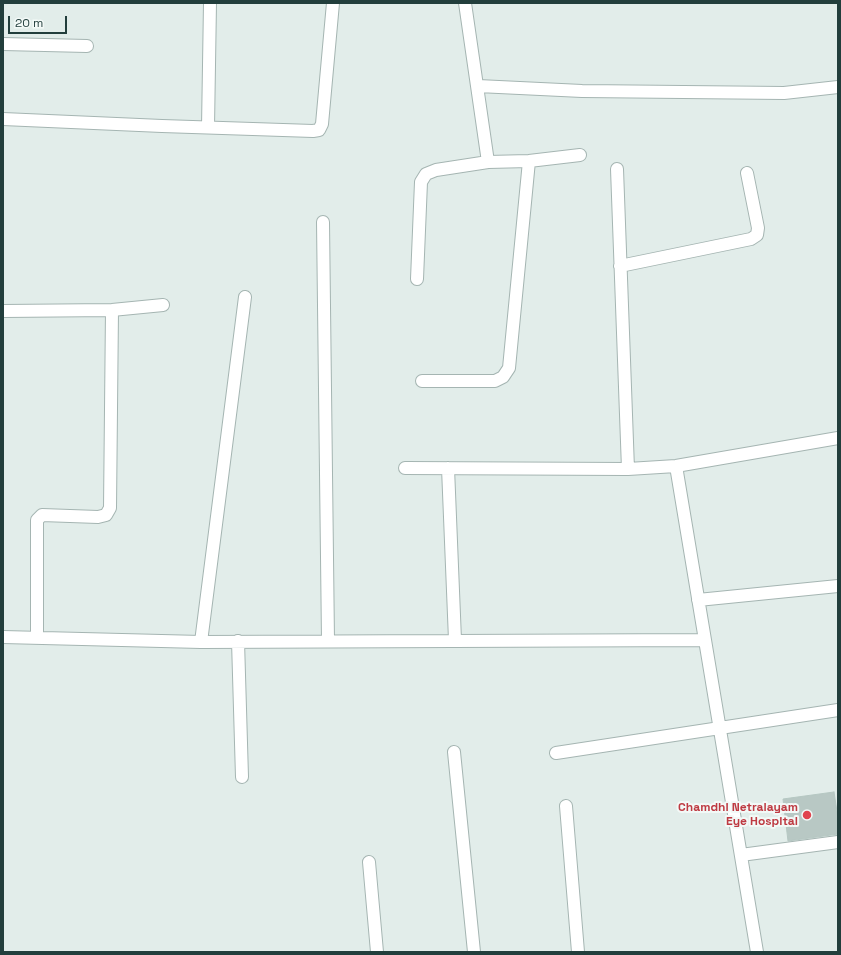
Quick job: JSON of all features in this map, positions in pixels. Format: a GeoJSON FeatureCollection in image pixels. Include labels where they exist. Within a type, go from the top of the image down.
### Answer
{"type":"FeatureCollection","features":[{"type":"Feature","properties":{"kind":"street"},"geometry":{"type":"LineString","coordinates":[[208,127],[210,3]]}},
{"type":"Feature","properties":{"kind":"street"},"geometry":{"type":"LineString","coordinates":[[3,119],[313,132],[319,130],[322,124],[333,3]]}},
{"type":"Feature","properties":{"kind":"street"},"geometry":{"type":"LineString","coordinates":[[465,3],[488,162]]}},
{"type":"Feature","properties":{"kind":"street"},"geometry":{"type":"LineString","coordinates":[[3,44],[87,46]]}},
{"type":"Feature","properties":{"kind":"street"},"geometry":{"type":"LineString","coordinates":[[478,86],[582,91],[784,93],[838,87]]}},
{"type":"Feature","properties":{"kind":"street"},"geometry":{"type":"LineString","coordinates":[[417,279],[421,182],[426,174],[436,170],[488,162],[529,161],[580,155]]}},
{"type":"Feature","properties":{"kind":"street"},"geometry":{"type":"LineString","coordinates":[[422,381],[495,381],[503,377],[509,368],[529,161]]}},
{"type":"Feature","properties":{"kind":"street"},"geometry":{"type":"LineString","coordinates":[[617,169],[628,470]]}},
{"type":"Feature","properties":{"kind":"street"},"geometry":{"type":"LineString","coordinates":[[620,266],[751,239],[757,235],[758,228],[747,173]]}},
{"type":"Feature","properties":{"kind":"street"},"geometry":{"type":"LineString","coordinates":[[323,222],[328,640]]}},
{"type":"Feature","properties":{"kind":"street"},"geometry":{"type":"LineString","coordinates":[[201,642],[245,298]]}},
{"type":"Feature","properties":{"kind":"street"},"geometry":{"type":"LineString","coordinates":[[3,311],[112,310],[162,305]]}},
{"type":"Feature","properties":{"kind":"street"},"geometry":{"type":"LineString","coordinates":[[37,638],[37,520],[42,515],[98,517],[106,515],[110,508],[112,310]]}},
{"type":"Feature","properties":{"kind":"street"},"geometry":{"type":"LineString","coordinates":[[405,468],[628,470],[676,466],[838,438]]}},
{"type":"Feature","properties":{"kind":"street"},"geometry":{"type":"LineString","coordinates":[[676,466],[757,952]]}},
{"type":"Feature","properties":{"kind":"street"},"geometry":{"type":"LineString","coordinates":[[448,468],[455,640]]}},
{"type":"Feature","properties":{"kind":"street"},"geometry":{"type":"LineString","coordinates":[[698,600],[838,586]]}},
{"type":"Feature","properties":{"kind":"street"},"geometry":{"type":"LineString","coordinates":[[3,637],[201,642],[328,640],[705,640]]}},
{"type":"Feature","properties":{"kind":"street"},"geometry":{"type":"LineString","coordinates":[[238,641],[242,777]]}},
{"type":"Feature","properties":{"kind":"street"},"geometry":{"type":"LineString","coordinates":[[556,753],[838,710]]}},
{"type":"Feature","properties":{"kind":"street"},"geometry":{"type":"LineString","coordinates":[[454,752],[474,952]]}},
{"type":"Feature","properties":{"kind":"street"},"geometry":{"type":"LineString","coordinates":[[566,806],[578,952]]}},
{"type":"Feature","properties":{"kind":"street"},"geometry":{"type":"LineString","coordinates":[[741,855],[838,842]]}},
{"type":"Feature","properties":{"kind":"street"},"geometry":{"type":"LineString","coordinates":[[369,862],[377,952]]}},
{"type":"Feature","properties":{"kind":"building"},"geometry":{"type":"Polygon","coordinates":[[[834,792],[838,818],[838,834],[788,841],[783,799],[834,792]]]}},
{"type":"Feature","properties":{"kind":"place","name":"Chamdhi Netralayam Eye Hospital"},"geometry":{"type":"Point","coordinates":[807,815]}}]}
